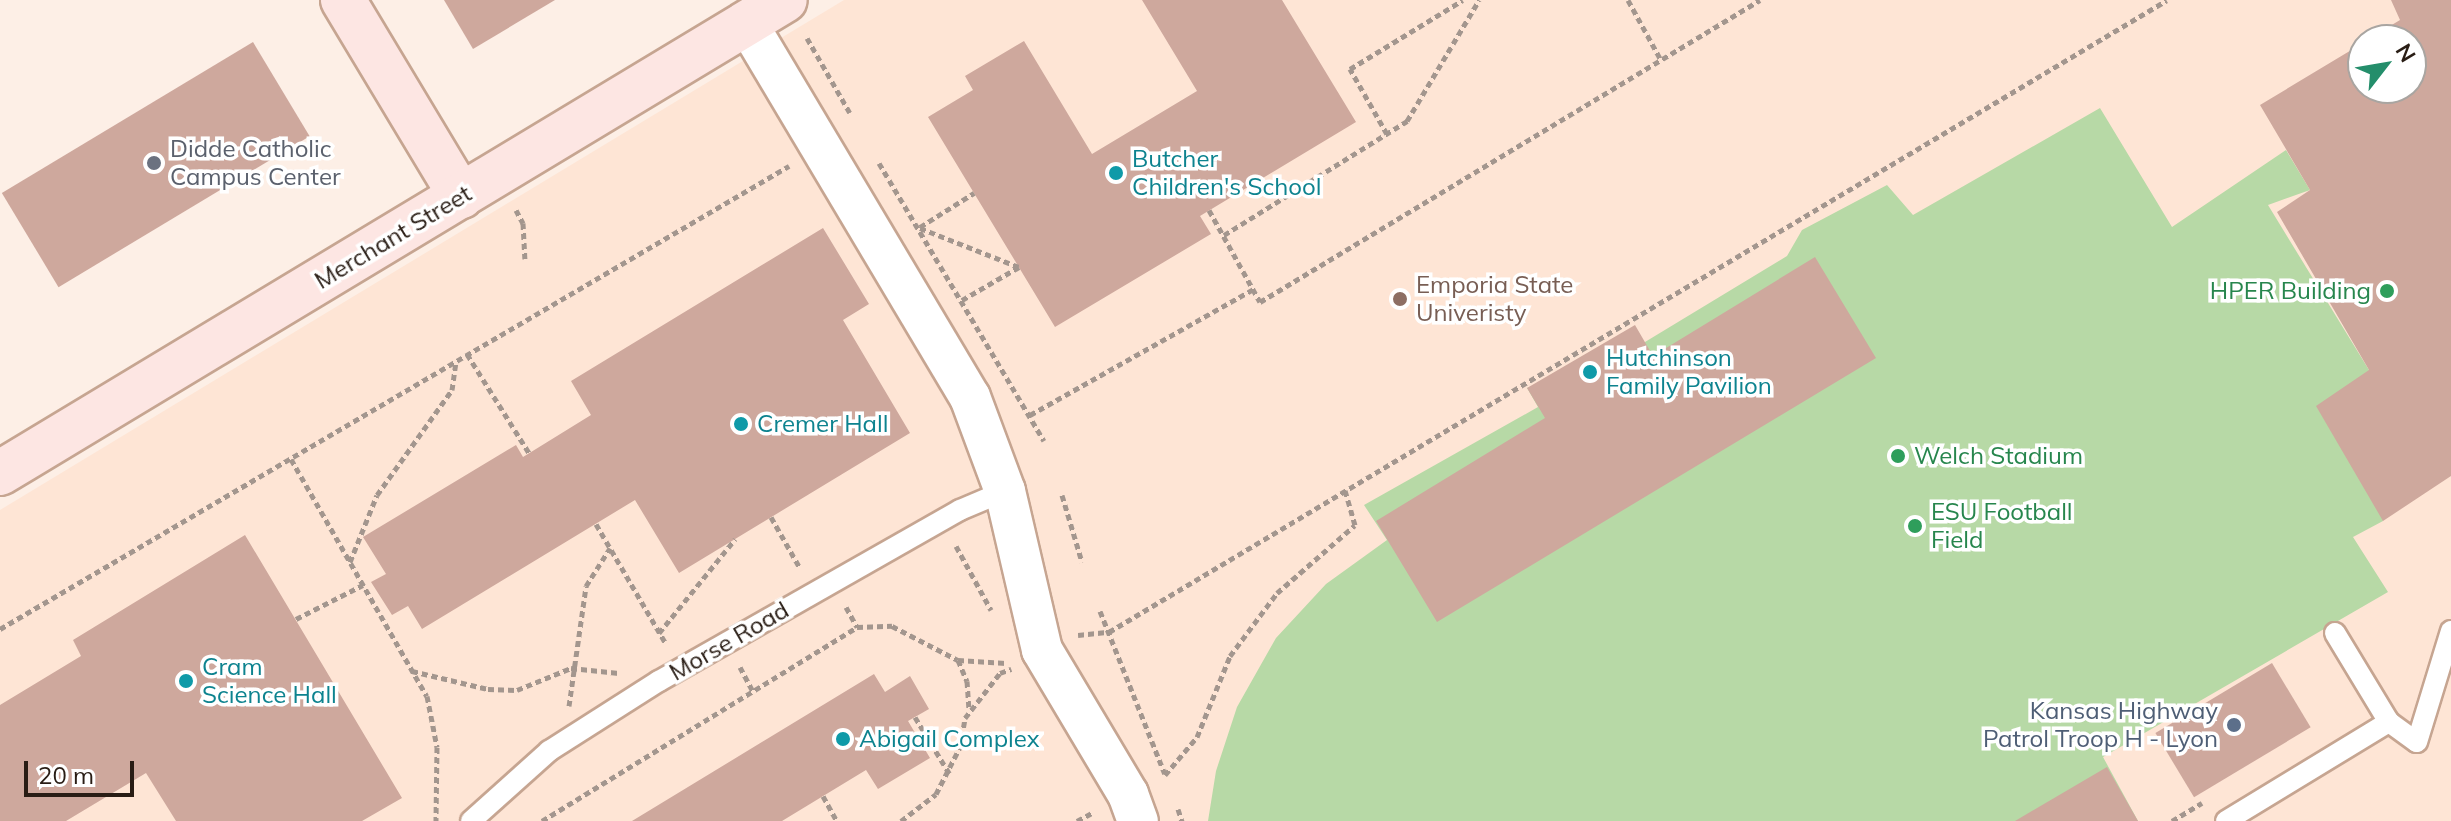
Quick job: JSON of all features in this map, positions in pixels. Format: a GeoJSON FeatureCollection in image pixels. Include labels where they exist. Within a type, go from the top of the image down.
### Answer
{"type":"FeatureCollection","features":[{"type":"Feature","properties":{"kind":"main road"},"geometry":{"type":"LineString","coordinates":[[343,0],[461,196]]}},
{"type":"Feature","properties":{"kind":"main road","name":"Merchant Street"},"geometry":{"type":"LineString","coordinates":[[0,473],[785,0]]}},
{"type":"Feature","properties":{"kind":"street"},"geometry":{"type":"LineString","coordinates":[[748,25],[970,397],[1005,491],[1042,650],[1128,794],[1138,821]]}},
{"type":"Feature","properties":{"kind":"lane","name":"Morse Road"},"geometry":{"type":"LineString","coordinates":[[471,821],[549,751],[659,681],[960,510],[1005,491]]}},
{"type":"Feature","properties":{"kind":"lane"},"geometry":{"type":"LineString","coordinates":[[2335,633],[2389,722],[2417,742],[2451,631]]}},
{"type":"Feature","properties":{"kind":"lane"},"geometry":{"type":"LineString","coordinates":[[2226,821],[2389,722]]}},
{"type":"Feature","properties":{"kind":"path"},"geometry":{"type":"LineString","coordinates":[[1387,134],[1350,69],[1463,0]]}},
{"type":"Feature","properties":{"kind":"path"},"geometry":{"type":"LineString","coordinates":[[1224,235],[1407,121],[1479,0]]}},
{"type":"Feature","properties":{"kind":"path"},"geometry":{"type":"LineString","coordinates":[[1628,0],[1661,60]]}},
{"type":"Feature","properties":{"kind":"path"},"geometry":{"type":"LineString","coordinates":[[1209,210],[1260,302],[1760,0]]}},
{"type":"Feature","properties":{"kind":"path"},"geometry":{"type":"LineString","coordinates":[[1072,636],[1109,632],[2167,0]]}},
{"type":"Feature","properties":{"kind":"path"},"geometry":{"type":"LineString","coordinates":[[807,38],[856,124]]}},
{"type":"Feature","properties":{"kind":"path"},"geometry":{"type":"LineString","coordinates":[[871,150],[1044,441]]}},
{"type":"Feature","properties":{"kind":"path"},"geometry":{"type":"LineString","coordinates":[[0,629],[792,164],[800,178]]}},
{"type":"Feature","properties":{"kind":"path"},"geometry":{"type":"LineString","coordinates":[[919,228],[974,193]]}},
{"type":"Feature","properties":{"kind":"path"},"geometry":{"type":"LineString","coordinates":[[513,206],[523,223],[525,259]]}},
{"type":"Feature","properties":{"kind":"path"},"geometry":{"type":"LineString","coordinates":[[919,228],[1019,267],[962,300]]}},
{"type":"Feature","properties":{"kind":"path"},"geometry":{"type":"LineString","coordinates":[[1030,415],[1254,289]]}},
{"type":"Feature","properties":{"kind":"path"},"geometry":{"type":"LineString","coordinates":[[467,354],[529,453]]}},
{"type":"Feature","properties":{"kind":"path"},"geometry":{"type":"LineString","coordinates":[[350,562],[377,495],[452,390],[456,361]]}},
{"type":"Feature","properties":{"kind":"path"},"geometry":{"type":"LineString","coordinates":[[291,459],[412,671],[433,718],[436,821]]}},
{"type":"Feature","properties":{"kind":"path"},"geometry":{"type":"LineString","coordinates":[[1100,611],[1165,775],[1197,737],[1230,656],[1277,593],[1355,525],[1345,490]]}},
{"type":"Feature","properties":{"kind":"path"},"geometry":{"type":"LineString","coordinates":[[1062,495],[1082,562]]}},
{"type":"Feature","properties":{"kind":"path"},"geometry":{"type":"LineString","coordinates":[[960,510],[955,549],[993,612]]}},
{"type":"Feature","properties":{"kind":"path"},"geometry":{"type":"LineString","coordinates":[[771,517],[804,574]]}},
{"type":"Feature","properties":{"kind":"path"},"geometry":{"type":"LineString","coordinates":[[596,524],[670,650]]}},
{"type":"Feature","properties":{"kind":"path"},"geometry":{"type":"LineString","coordinates":[[659,633],[735,539]]}},
{"type":"Feature","properties":{"kind":"path"},"geometry":{"type":"LineString","coordinates":[[569,708],[571,668],[586,586],[610,548]]}},
{"type":"Feature","properties":{"kind":"path"},"geometry":{"type":"LineString","coordinates":[[296,619],[363,585]]}},
{"type":"Feature","properties":{"kind":"path"},"geometry":{"type":"LineString","coordinates":[[542,821],[857,627],[892,626],[958,660],[1023,664],[1000,673],[969,711]]}},
{"type":"Feature","properties":{"kind":"path"},"geometry":{"type":"LineString","coordinates":[[901,821],[936,794],[950,774],[969,711],[967,681],[958,660]]}},
{"type":"Feature","properties":{"kind":"path"},"geometry":{"type":"LineString","coordinates":[[412,671],[488,689],[517,690],[571,668],[628,674]]}},
{"type":"Feature","properties":{"kind":"path"},"geometry":{"type":"LineString","coordinates":[[915,717],[950,774]]}},
{"type":"Feature","properties":{"kind":"path"},"geometry":{"type":"LineString","coordinates":[[823,796],[837,821]]}},
{"type":"Feature","properties":{"kind":"shaded area","name":"Emporia State Univeristy"},"geometry":{"type":"Polygon","coordinates":[[[844,0],[2451,0],[2451,821],[0,821],[0,510],[844,0]]]}},
{"type":"Feature","properties":{"kind":"green space","name":"Welch Stadium"},"geometry":{"type":"Polygon","coordinates":[[[2100,108],[2172,227],[2286,150],[2310,190],[2268,205],[2369,370],[2383,521],[2353,537],[2388,592],[2103,757],[2138,821],[1208,821],[1216,771],[1237,707],[1276,638],[1326,584],[1387,540],[1364,505],[1538,407],[1527,388],[1645,342],[1787,256],[1802,230],[1887,185],[1913,215],[2100,108]]]}},
{"type":"Feature","properties":{"kind":"building"},"geometry":{"type":"Polygon","coordinates":[[[444,0],[555,0],[473,49],[444,0]]]}},
{"type":"Feature","properties":{"kind":"building","name":"Butcher Children's School"},"geometry":{"type":"Polygon","coordinates":[[[1142,0],[1282,0],[1356,122],[1200,216],[1211,234],[1055,327],[928,117],[973,90],[965,76],[1024,41],[1092,154],[1197,91],[1142,0]]]}},
{"type":"Feature","properties":{"kind":"building","name":"HPER Building"},"geometry":{"type":"Polygon","coordinates":[[[2391,0],[2451,0],[2451,476],[2383,521],[2316,406],[2369,370],[2277,212],[2310,190],[2260,105],[2347,53],[2347,104],[2427,104],[2427,24],[2393,24],[2400,20],[2391,0]]]}},
{"type":"Feature","properties":{"kind":"building","name":"Didde Catholic Campus Center"},"geometry":{"type":"Polygon","coordinates":[[[253,42],[310,136],[59,287],[2,193],[253,42]]]}},
{"type":"Feature","properties":{"kind":"building","name":"Cremer Hall"},"geometry":{"type":"Polygon","coordinates":[[[823,228],[869,304],[843,320],[910,433],[679,573],[635,500],[422,629],[408,606],[392,615],[371,582],[386,574],[363,537],[516,445],[523,457],[591,415],[571,381],[823,228]]]}},
{"type":"Feature","properties":{"kind":"building"},"geometry":{"type":"Polygon","coordinates":[[[1815,257],[1876,358],[1437,622],[1376,521],[1545,418],[1527,388],[1635,325],[1653,356],[1815,257]]]}},
{"type":"Feature","properties":{"kind":"building","name":"Cram Science Hall"},"geometry":{"type":"Polygon","coordinates":[[[245,535],[402,798],[362,821],[176,821],[146,773],[66,821],[0,821],[0,705],[81,656],[73,640],[245,535]]]}},
{"type":"Feature","properties":{"kind":"building"},"geometry":{"type":"Polygon","coordinates":[[[2272,663],[2311,727],[2194,797],[2155,733],[2272,663]]]}},
{"type":"Feature","properties":{"kind":"building","name":"Abigail Complex"},"geometry":{"type":"Polygon","coordinates":[[[874,674],[885,692],[910,676],[929,709],[908,721],[930,758],[878,789],[866,770],[782,821],[632,821],[874,674]]]}},
{"type":"Feature","properties":{"kind":"building"},"geometry":{"type":"Polygon","coordinates":[[[2107,767],[2138,821],[2015,821],[2107,767]]]}},
{"type":"Feature","properties":{"kind":"place","name":"Didde Catholic Campus Center"},"geometry":{"type":"Point","coordinates":[154,163]}},
{"type":"Feature","properties":{"kind":"place","name":"Butcher Children's School"},"geometry":{"type":"Point","coordinates":[1116,173]}},
{"type":"Feature","properties":{"kind":"place","name":"HPER Building"},"geometry":{"type":"Point","coordinates":[2387,291]}},
{"type":"Feature","properties":{"kind":"place","name":"Emporia State Univeristy"},"geometry":{"type":"Point","coordinates":[1400,299]}},
{"type":"Feature","properties":{"kind":"place","name":"Hutchinson Family Pavilion"},"geometry":{"type":"Point","coordinates":[1590,372]}},
{"type":"Feature","properties":{"kind":"place","name":"Cremer Hall"},"geometry":{"type":"Point","coordinates":[741,424]}},
{"type":"Feature","properties":{"kind":"place","name":"Welch Stadium"},"geometry":{"type":"Point","coordinates":[1898,456]}},
{"type":"Feature","properties":{"kind":"place","name":"ESU Football Field"},"geometry":{"type":"Point","coordinates":[1915,526]}},
{"type":"Feature","properties":{"kind":"place","name":"Cram Science Hall"},"geometry":{"type":"Point","coordinates":[186,681]}},
{"type":"Feature","properties":{"kind":"place","name":"Kansas Highway Patrol Troop H - Lyon"},"geometry":{"type":"Point","coordinates":[2234,725]}},
{"type":"Feature","properties":{"kind":"place","name":"Abigail Complex"},"geometry":{"type":"Point","coordinates":[843,739]}}]}
